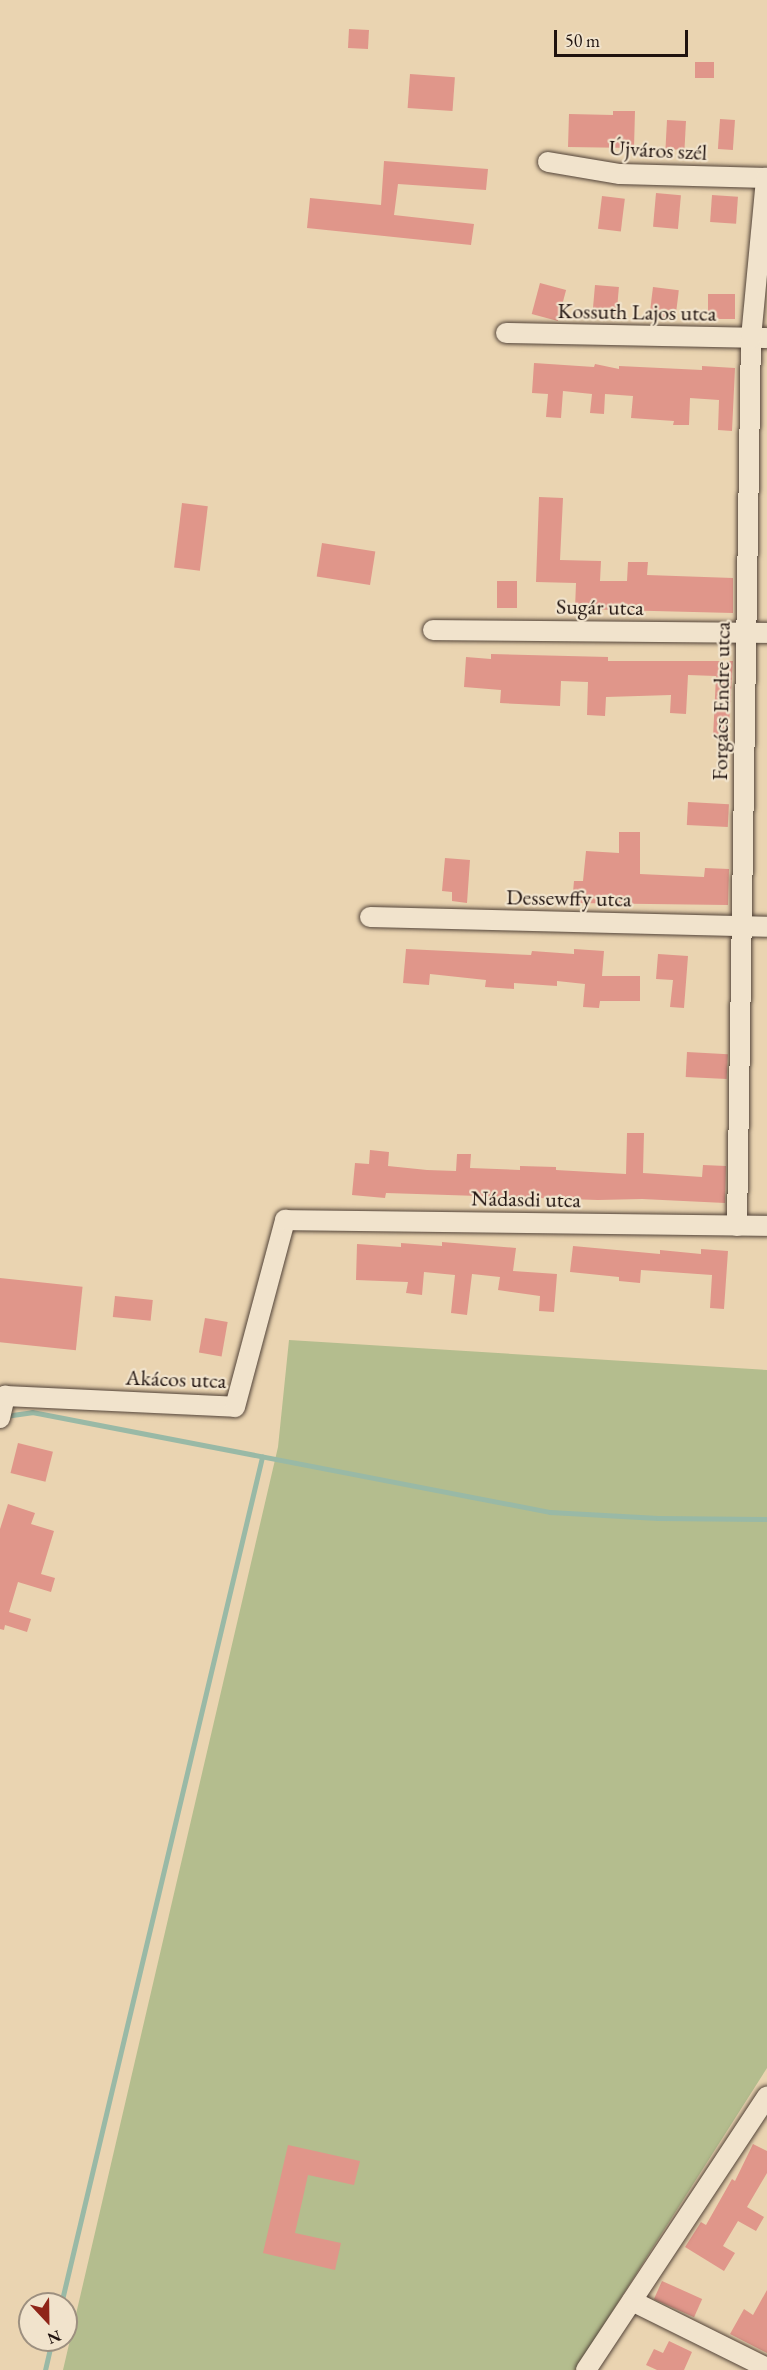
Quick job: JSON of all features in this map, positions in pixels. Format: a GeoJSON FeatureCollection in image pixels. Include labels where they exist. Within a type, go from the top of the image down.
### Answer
{"type":"FeatureCollection","features":[{"type":"Feature","properties":{"kind":"street","name":"Újváros szél"},"geometry":{"type":"LineString","coordinates":[[548,162],[620,174],[766,178]]}},
{"type":"Feature","properties":{"kind":"street","name":"Forgács Endre utca"},"geometry":{"type":"LineString","coordinates":[[737,1226],[746,633],[766,178]]}},
{"type":"Feature","properties":{"kind":"street","name":"Kossuth Lajos utca"},"geometry":{"type":"LineString","coordinates":[[506,333],[759,338]]}},
{"type":"Feature","properties":{"kind":"street","name":"Sugár utca"},"geometry":{"type":"LineString","coordinates":[[433,630],[767,633]]}},
{"type":"Feature","properties":{"kind":"street","name":"Dessewffy utca"},"geometry":{"type":"LineString","coordinates":[[370,917],[767,927]]}},
{"type":"Feature","properties":{"kind":"street","name":"Nádasdi utca"},"geometry":{"type":"LineString","coordinates":[[285,1220],[767,1226]]}},
{"type":"Feature","properties":{"kind":"street","name":"Akácos utca"},"geometry":{"type":"LineString","coordinates":[[2,1411],[6,1396],[235,1407],[285,1220]]}},
{"type":"Feature","properties":{"kind":"street"},"geometry":{"type":"LineString","coordinates":[[586,2370],[767,2097]]}},
{"type":"Feature","properties":{"kind":"street"},"geometry":{"type":"LineString","coordinates":[[632,2301],[767,2368]]}},
{"type":"Feature","properties":{"kind":"green space"},"geometry":{"type":"Polygon","coordinates":[[[289,1340],[767,1370],[767,2068],[575,2370],[63,2370],[67,2352],[78,2352],[78,2306],[278,1447],[289,1340]]]}},
{"type":"Feature","properties":{"kind":"building"},"geometry":{"type":"Polygon","coordinates":[[[349,29],[369,30],[368,49],[348,48],[349,29]]]}},
{"type":"Feature","properties":{"kind":"building"},"geometry":{"type":"Polygon","coordinates":[[[695,62],[714,62],[714,78],[695,78],[695,62]]]}},
{"type":"Feature","properties":{"kind":"building"},"geometry":{"type":"Polygon","coordinates":[[[410,74],[455,77],[453,111],[408,108],[410,74]]]}},
{"type":"Feature","properties":{"kind":"building"},"geometry":{"type":"Polygon","coordinates":[[[613,111],[635,111],[634,148],[568,147],[569,114],[613,115],[613,111]]]}},
{"type":"Feature","properties":{"kind":"building"},"geometry":{"type":"Polygon","coordinates":[[[720,119],[735,120],[733,150],[718,149],[720,119]]]}},
{"type":"Feature","properties":{"kind":"building"},"geometry":{"type":"Polygon","coordinates":[[[667,120],[686,121],[684,150],[665,149],[667,120]]]}},
{"type":"Feature","properties":{"kind":"building"},"geometry":{"type":"Polygon","coordinates":[[[384,161],[488,169],[486,190],[398,184],[394,215],[474,224],[471,245],[307,228],[310,198],[381,205],[384,161]]]}},
{"type":"Feature","properties":{"kind":"building"},"geometry":{"type":"Polygon","coordinates":[[[656,193],[681,195],[678,229],[653,227],[656,193]]]}},
{"type":"Feature","properties":{"kind":"building"},"geometry":{"type":"Polygon","coordinates":[[[712,195],[738,197],[736,224],[710,222],[712,195]]]}},
{"type":"Feature","properties":{"kind":"building"},"geometry":{"type":"Polygon","coordinates":[[[602,196],[625,199],[621,232],[598,229],[602,196]]]}},
{"type":"Feature","properties":{"kind":"building"},"geometry":{"type":"Polygon","coordinates":[[[540,283],[566,290],[558,321],[532,314],[540,283]]]}},
{"type":"Feature","properties":{"kind":"building"},"geometry":{"type":"Polygon","coordinates":[[[595,285],[619,287],[616,318],[592,316],[595,285]]]}},
{"type":"Feature","properties":{"kind":"building"},"geometry":{"type":"Polygon","coordinates":[[[653,287],[679,290],[675,320],[649,317],[653,287]]]}},
{"type":"Feature","properties":{"kind":"building"},"geometry":{"type":"Polygon","coordinates":[[[708,294],[735,294],[735,319],[708,319],[708,294]]]}},
{"type":"Feature","properties":{"kind":"building"},"geometry":{"type":"Polygon","coordinates":[[[534,363],[594,367],[595,364],[619,369],[619,366],[702,370],[702,366],[735,368],[732,431],[718,430],[719,400],[690,398],[689,425],[673,425],[674,421],[631,418],[633,396],[605,394],[604,414],[590,413],[592,394],[563,391],[561,418],[546,417],[548,394],[532,393],[534,363]]]}},
{"type":"Feature","properties":{"kind":"building"},"geometry":{"type":"Polygon","coordinates":[[[539,497],[563,498],[560,560],[601,561],[600,581],[627,581],[628,562],[648,562],[647,575],[733,578],[733,613],[575,609],[576,583],[536,582],[539,497]]]}},
{"type":"Feature","properties":{"kind":"building"},"geometry":{"type":"Polygon","coordinates":[[[182,503],[208,506],[200,571],[174,568],[182,503]]]}},
{"type":"Feature","properties":{"kind":"building"},"geometry":{"type":"Polygon","coordinates":[[[322,543],[375,551],[370,585],[317,577],[322,543]]]}},
{"type":"Feature","properties":{"kind":"building"},"geometry":{"type":"Polygon","coordinates":[[[497,581],[517,581],[517,608],[497,608],[497,581]]]}},
{"type":"Feature","properties":{"kind":"building"},"geometry":{"type":"Polygon","coordinates":[[[491,654],[608,657],[608,661],[733,661],[728,739],[713,738],[716,676],[688,675],[686,714],[670,713],[671,695],[606,697],[605,716],[587,715],[588,682],[561,681],[560,706],[500,703],[501,690],[464,687],[466,657],[491,659],[491,654]]]}},
{"type":"Feature","properties":{"kind":"building"},"geometry":{"type":"Polygon","coordinates":[[[688,802],[729,804],[728,827],[687,825],[688,802]]]}},
{"type":"Feature","properties":{"kind":"building"},"geometry":{"type":"Polygon","coordinates":[[[619,832],[640,832],[640,874],[704,877],[705,868],[729,869],[728,905],[572,903],[574,881],[583,881],[586,851],[619,853],[619,832]]]}},
{"type":"Feature","properties":{"kind":"building"},"geometry":{"type":"Polygon","coordinates":[[[445,858],[470,860],[467,903],[452,901],[452,892],[442,891],[445,858]]]}},
{"type":"Feature","properties":{"kind":"building"},"geometry":{"type":"Polygon","coordinates":[[[406,949],[531,955],[532,951],[574,954],[574,949],[604,951],[602,976],[640,976],[640,1001],[600,1001],[599,1008],[583,1007],[585,984],[557,981],[557,986],[514,983],[514,989],[485,987],[486,980],[430,974],[429,985],[403,983],[406,949]]]}},
{"type":"Feature","properties":{"kind":"building"},"geometry":{"type":"Polygon","coordinates":[[[658,954],[688,956],[684,1008],[670,1007],[673,980],[656,979],[658,954]]]}},
{"type":"Feature","properties":{"kind":"building"},"geometry":{"type":"Polygon","coordinates":[[[687,1052],[728,1054],[727,1079],[686,1077],[687,1052]]]}},
{"type":"Feature","properties":{"kind":"building"},"geometry":{"type":"Polygon","coordinates":[[[627,1133],[644,1133],[643,1173],[702,1177],[703,1165],[726,1166],[725,1203],[386,1193],[385,1198],[352,1195],[355,1163],[369,1164],[370,1150],[389,1152],[388,1166],[427,1170],[456,1171],[457,1154],[471,1154],[470,1168],[520,1170],[520,1166],[556,1167],[556,1170],[626,1174],[627,1133]]]}},
{"type":"Feature","properties":{"kind":"building"},"geometry":{"type":"Polygon","coordinates":[[[442,1242],[516,1248],[513,1271],[557,1274],[554,1312],[539,1311],[540,1296],[498,1290],[500,1277],[472,1274],[467,1315],[451,1313],[455,1275],[424,1272],[422,1295],[406,1293],[408,1282],[356,1280],[357,1244],[401,1247],[401,1243],[442,1246],[442,1242]]]}},
{"type":"Feature","properties":{"kind":"building"},"geometry":{"type":"Polygon","coordinates":[[[573,1246],[660,1254],[660,1250],[701,1254],[701,1249],[728,1251],[724,1309],[710,1308],[712,1275],[641,1270],[640,1283],[619,1281],[619,1277],[570,1272],[573,1246]]]}},
{"type":"Feature","properties":{"kind":"building"},"geometry":{"type":"Polygon","coordinates":[[[0,1278],[83,1287],[76,1350],[0,1342],[0,1278]]]}},
{"type":"Feature","properties":{"kind":"building"},"geometry":{"type":"Polygon","coordinates":[[[115,1296],[153,1300],[151,1321],[113,1317],[115,1296]]]}},
{"type":"Feature","properties":{"kind":"building"},"geometry":{"type":"Polygon","coordinates":[[[205,1318],[228,1322],[222,1356],[199,1352],[205,1318]]]}},
{"type":"Feature","properties":{"kind":"building"},"geometry":{"type":"Polygon","coordinates":[[[18,1443],[53,1452],[45,1482],[11,1473],[18,1443]]]}},
{"type":"Feature","properties":{"kind":"building"},"geometry":{"type":"Polygon","coordinates":[[[8,1504],[35,1513],[31,1524],[54,1531],[41,1574],[55,1578],[51,1592],[18,1582],[9,1612],[31,1619],[27,1632],[5,1625],[4,1630],[0,1629],[0,1529],[8,1504]]]}},
{"type":"Feature","properties":{"kind":"building"},"geometry":{"type":"Polygon","coordinates":[[[753,2144],[767,2151],[767,2173],[747,2207],[764,2217],[756,2231],[738,2221],[723,2246],[735,2253],[724,2271],[685,2247],[701,2222],[706,2225],[732,2179],[735,2181],[753,2144]]]}},
{"type":"Feature","properties":{"kind":"building"},"geometry":{"type":"Polygon","coordinates":[[[288,2145],[360,2161],[354,2185],[308,2175],[295,2233],[341,2243],[335,2270],[263,2253],[288,2145]]]}},
{"type":"Feature","properties":{"kind":"building"},"geometry":{"type":"Polygon","coordinates":[[[662,2281],[702,2299],[694,2317],[654,2299],[662,2281]]]}},
{"type":"Feature","properties":{"kind":"building"},"geometry":{"type":"Polygon","coordinates":[[[767,2290],[767,2353],[730,2334],[744,2309],[753,2315],[767,2290]]]}},
{"type":"Feature","properties":{"kind":"building"},"geometry":{"type":"Polygon","coordinates":[[[669,2341],[692,2352],[684,2370],[657,2370],[646,2365],[654,2349],[663,2353],[669,2341]]]}},
{"type":"Feature","properties":{"kind":"waterway"},"geometry":{"type":"LineString","coordinates":[[5,1416],[32,1412],[550,1512],[658,1518],[767,1519]]}},
{"type":"Feature","properties":{"kind":"waterway"},"geometry":{"type":"LineString","coordinates":[[64,2292],[262,1457]]}},
{"type":"Feature","properties":{"kind":"waterway"},"geometry":{"type":"LineString","coordinates":[[45,2370],[49,2352]]}}]}
